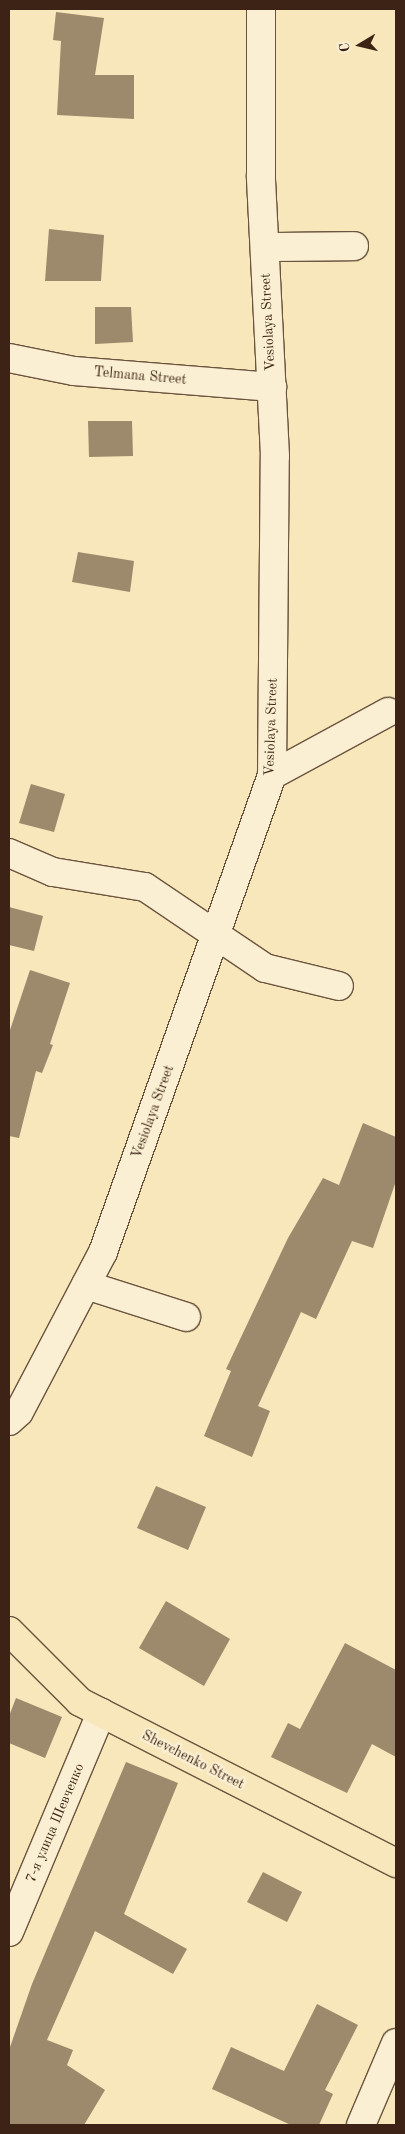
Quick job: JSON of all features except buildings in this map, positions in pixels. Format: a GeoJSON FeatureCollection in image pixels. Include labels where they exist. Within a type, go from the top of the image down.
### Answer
{"type":"FeatureCollection","features":[{"type":"Feature","properties":{"kind":"main road","name":"Shevchenko Street"},"geometry":{"type":"LineString","coordinates":[[9,1632],[80,1702],[396,1863]]}},
{"type":"Feature","properties":{"kind":"street","name":"Vesiolaya Street"},"geometry":{"type":"LineString","coordinates":[[9,1421],[19,1412],[103,1252],[272,774],[272,387],[265,247],[261,9]]}},
{"type":"Feature","properties":{"kind":"street"},"geometry":{"type":"LineString","coordinates":[[265,247],[354,246]]}},
{"type":"Feature","properties":{"kind":"street","name":"Telmana Street"},"geometry":{"type":"LineString","coordinates":[[9,358],[74,371],[272,387]]}},
{"type":"Feature","properties":{"kind":"street"},"geometry":{"type":"LineString","coordinates":[[272,774],[388,712]]}},
{"type":"Feature","properties":{"kind":"street"},"geometry":{"type":"LineString","coordinates":[[9,853],[53,872],[145,887],[217,933],[265,968],[339,986]]}},
{"type":"Feature","properties":{"kind":"street"},"geometry":{"type":"LineString","coordinates":[[86,1285],[186,1317]]}},
{"type":"Feature","properties":{"kind":"street","name":"7-я улица Шевченко"},"geometry":{"type":"LineString","coordinates":[[9,1932],[101,1713]]}},
{"type":"Feature","properties":{"kind":"street"},"geometry":{"type":"LineString","coordinates":[[361,2125],[396,2042]]}}]}
